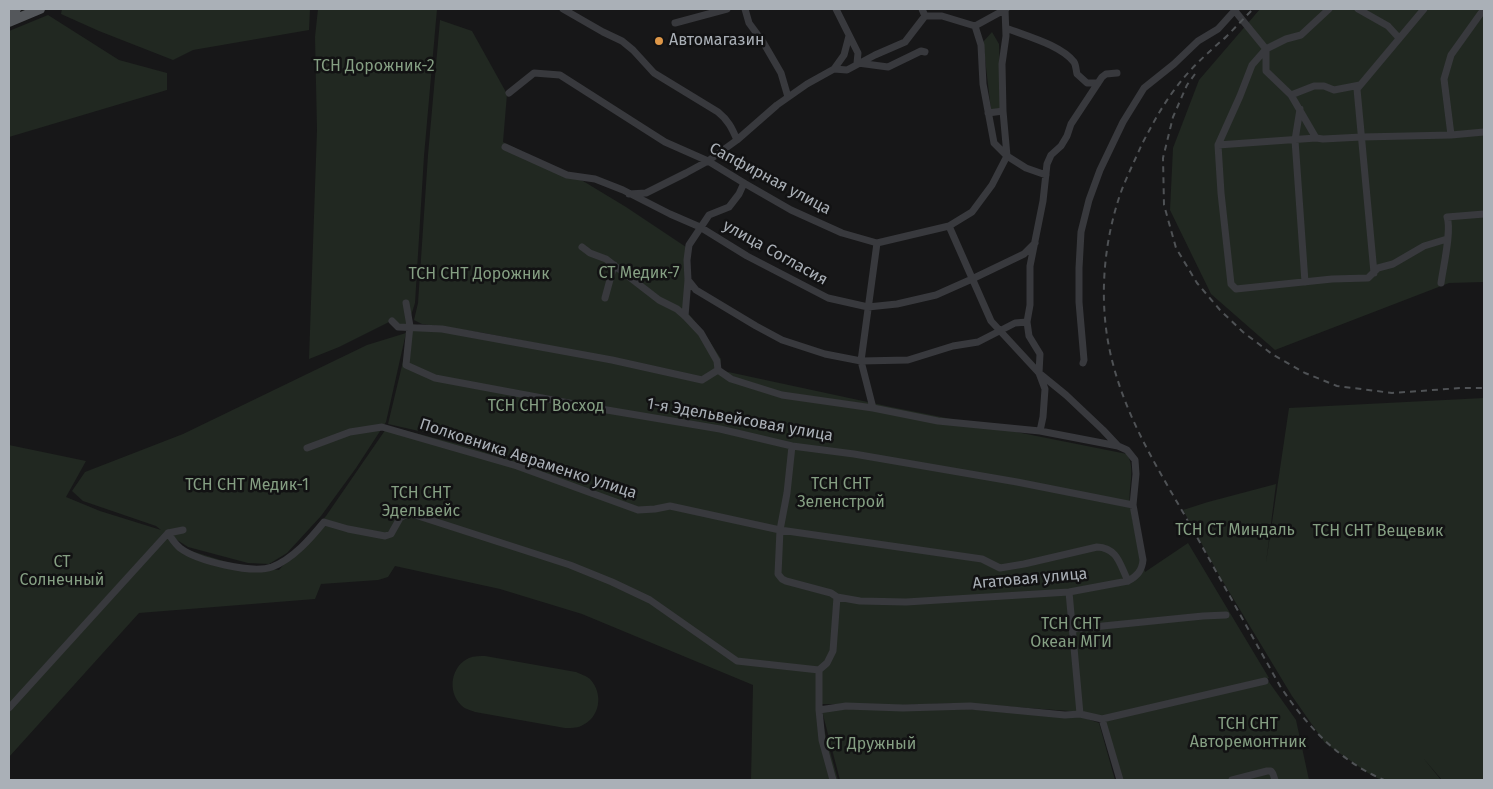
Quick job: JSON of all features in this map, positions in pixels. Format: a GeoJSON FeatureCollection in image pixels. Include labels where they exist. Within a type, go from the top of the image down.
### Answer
{"type":"FeatureCollection","features":[{"type":"Feature","properties":{"kind":"main road"},"geometry":{"type":"LineString","coordinates":[[9,12],[16,9]]}},
{"type":"Feature","properties":{"kind":"main road"},"geometry":{"type":"LineString","coordinates":[[9,22],[40,9]]}},
{"type":"Feature","properties":{"kind":"street"},"geometry":{"type":"LineString","coordinates":[[563,9],[622,41],[634,50],[654,73],[718,112],[726,119],[733,130],[736,140]]}},
{"type":"Feature","properties":{"kind":"street"},"geometry":{"type":"LineString","coordinates":[[675,23],[727,9]]}},
{"type":"Feature","properties":{"kind":"street"},"geometry":{"type":"LineString","coordinates":[[745,9],[749,23],[763,42],[781,73],[788,98]]}},
{"type":"Feature","properties":{"kind":"street"},"geometry":{"type":"LineString","coordinates":[[836,9],[858,53],[857,63]]}},
{"type":"Feature","properties":{"kind":"street"},"geometry":{"type":"LineString","coordinates":[[922,9],[925,16]]}},
{"type":"Feature","properties":{"kind":"street"},"geometry":{"type":"LineString","coordinates":[[925,16],[942,16],[975,26],[1006,9],[1002,64],[1003,111],[1007,156]]}},
{"type":"Feature","properties":{"kind":"street"},"geometry":{"type":"LineString","coordinates":[[1329,9],[1301,35],[1286,39],[1266,50],[1252,65],[1218,145],[1231,284],[1236,289],[1368,278],[1378,268],[1393,264],[1424,246],[1447,239]]}},
{"type":"Feature","properties":{"kind":"street"},"geometry":{"type":"LineString","coordinates":[[1358,9],[1380,20],[1399,38]]}},
{"type":"Feature","properties":{"kind":"street"},"geometry":{"type":"LineString","coordinates":[[1374,273],[1357,88],[1424,9]]}},
{"type":"Feature","properties":{"kind":"street"},"geometry":{"type":"LineString","coordinates":[[1083,363],[1079,285],[1081,232],[1089,200],[1100,170],[1123,122],[1144,88],[1174,64],[1198,41],[1218,29],[1236,10],[1266,50],[1266,71],[1291,95],[1316,138]]}},
{"type":"Feature","properties":{"kind":"street"},"geometry":{"type":"LineString","coordinates":[[1450,135],[1444,79],[1451,55],[1480,12]]}},
{"type":"Feature","properties":{"kind":"street"},"geometry":{"type":"LineString","coordinates":[[834,69],[847,70],[857,63],[904,42],[925,16]]}},
{"type":"Feature","properties":{"kind":"street"},"geometry":{"type":"LineString","coordinates":[[975,26],[981,45],[983,84],[994,143],[1007,156],[1026,168],[1046,175]]}},
{"type":"Feature","properties":{"kind":"street"},"geometry":{"type":"LineString","coordinates":[[1006,28],[1056,48],[1067,55],[1075,64],[1076,74],[1087,83],[1098,83]]}},
{"type":"Feature","properties":{"kind":"street"},"geometry":{"type":"LineString","coordinates":[[629,194],[646,193],[686,173],[736,140],[777,105],[807,84],[834,69],[844,55],[850,36]]}},
{"type":"Feature","properties":{"kind":"street"},"geometry":{"type":"LineString","coordinates":[[857,63],[888,67],[921,51],[925,52]]}},
{"type":"Feature","properties":{"kind":"street","name":"Сапфирная улица"},"geometry":{"type":"LineString","coordinates":[[509,93],[534,73],[560,75],[665,142],[708,160],[744,184],[791,210],[842,233],[877,242],[949,226],[972,212],[992,185],[1007,156]]}},
{"type":"Feature","properties":{"kind":"street"},"geometry":{"type":"LineString","coordinates":[[1040,430],[1045,389],[1039,374],[1040,354],[1029,336],[1027,322],[1030,305],[1030,266],[1044,201],[1047,164],[1051,154],[1061,146],[1071,124],[1102,77],[1106,74],[1117,73]]}},
{"type":"Feature","properties":{"kind":"street"},"geometry":{"type":"LineString","coordinates":[[1291,95],[1314,86],[1324,86],[1334,90],[1360,85]]}},
{"type":"Feature","properties":{"kind":"street"},"geometry":{"type":"LineString","coordinates":[[1300,109],[1295,140],[1305,282]]}},
{"type":"Feature","properties":{"kind":"street"},"geometry":{"type":"LineString","coordinates":[[988,113],[1003,111]]}},
{"type":"Feature","properties":{"kind":"street"},"geometry":{"type":"LineString","coordinates":[[1218,145],[1316,138],[1450,135],[1484,132]]}},
{"type":"Feature","properties":{"kind":"street","name":"улица Согласия"},"geometry":{"type":"LineString","coordinates":[[505,147],[567,175],[595,179],[700,227],[747,256],[828,298],[868,307],[897,304],[936,295],[1024,254],[1035,243]]}},
{"type":"Feature","properties":{"kind":"street"},"geometry":{"type":"LineString","coordinates":[[685,316],[688,245],[709,215],[729,207],[744,184]]}},
{"type":"Feature","properties":{"kind":"street"},"geometry":{"type":"LineString","coordinates":[[1441,283],[1447,239],[1447,217],[1484,214]]}},
{"type":"Feature","properties":{"kind":"street"},"geometry":{"type":"LineString","coordinates":[[949,226],[991,321],[1039,374],[1066,395],[1118,446]]}},
{"type":"Feature","properties":{"kind":"street"},"geometry":{"type":"LineString","coordinates":[[873,408],[861,360],[877,242]]}},
{"type":"Feature","properties":{"kind":"street"},"geometry":{"type":"LineString","coordinates":[[582,248],[606,259],[659,300],[685,316],[701,333],[717,361],[718,370],[731,379],[782,395],[873,408],[938,421],[1040,430],[1118,446],[1127,450],[1135,460],[1136,474],[1132,505],[1143,560],[1142,569],[1128,581]]}},
{"type":"Feature","properties":{"kind":"street"},"geometry":{"type":"LineString","coordinates":[[605,298],[614,265]]}},
{"type":"Feature","properties":{"kind":"street"},"geometry":{"type":"LineString","coordinates":[[688,280],[696,290],[782,340],[825,354],[861,360],[908,360],[953,346],[978,342],[1015,322],[1027,322]]}},
{"type":"Feature","properties":{"kind":"street","name":"1-я Эдельвейсовая улица"},"geometry":{"type":"LineString","coordinates":[[406,303],[410,326],[406,365],[435,378],[720,429],[792,446],[864,456],[1016,482],[1132,505]]}},
{"type":"Feature","properties":{"kind":"street"},"geometry":{"type":"LineString","coordinates":[[392,321],[398,327],[410,326],[442,329],[507,340],[612,360],[702,380],[718,370]]}},
{"type":"Feature","properties":{"kind":"street","name":"Полковника Авраменко улица"},"geometry":{"type":"LineString","coordinates":[[307,448],[350,432],[382,427],[517,466],[638,510],[670,506],[780,530],[982,559],[1000,568],[1097,546],[1104,547],[1115,554],[1128,581]]}},
{"type":"Feature","properties":{"kind":"street","name":"Агатовая улица"},"geometry":{"type":"LineString","coordinates":[[792,446],[787,493],[780,530],[778,574],[782,579],[831,592],[837,597],[860,601],[906,602],[1069,592],[1128,581]]}},
{"type":"Feature","properties":{"kind":"street"},"geometry":{"type":"LineString","coordinates":[[168,533],[173,541],[186,551],[225,564],[251,570],[272,567],[285,559],[306,544],[324,522],[385,536],[391,534],[402,515],[412,513],[570,565],[612,582],[650,600],[737,662],[819,670]]}},
{"type":"Feature","properties":{"kind":"street"},"geometry":{"type":"LineString","coordinates":[[9,708],[168,533],[183,530]]}},
{"type":"Feature","properties":{"kind":"street"},"geometry":{"type":"LineString","coordinates":[[1069,592],[1080,714]]}},
{"type":"Feature","properties":{"kind":"street"},"geometry":{"type":"LineString","coordinates":[[834,780],[822,740],[819,710],[819,670],[827,662],[833,650],[837,597]]}},
{"type":"Feature","properties":{"kind":"street"},"geometry":{"type":"LineString","coordinates":[[1073,629],[1226,615]]}},
{"type":"Feature","properties":{"kind":"street"},"geometry":{"type":"LineString","coordinates":[[819,710],[846,706],[903,708],[970,706],[1064,715],[1080,714],[1102,719],[1265,681]]}},
{"type":"Feature","properties":{"kind":"street"},"geometry":{"type":"LineString","coordinates":[[1102,719],[1120,780]]}},
{"type":"Feature","properties":{"kind":"street"},"geometry":{"type":"LineString","coordinates":[[1232,780],[1267,771],[1271,771],[1274,774],[1275,780]]}},
{"type":"Feature","properties":{"kind":"green space"},"geometry":{"type":"Polygon","coordinates":[[[62,9],[310,9],[309,30],[193,50],[173,60],[61,14],[62,9]]]}},
{"type":"Feature","properties":{"kind":"green space","name":"ТСН Дорожник-2"},"geometry":{"type":"Polygon","coordinates":[[[318,9],[437,9],[424,156],[415,303],[408,325],[398,325],[393,320],[339,347],[309,359],[317,130],[315,37],[318,9]]]}},
{"type":"Feature","properties":{"kind":"green space"},"geometry":{"type":"Polygon","coordinates":[[[1260,9],[1484,9],[1484,282],[1449,283],[1275,350],[1211,294],[1170,210],[1173,148],[1199,80],[1260,9]]]}},
{"type":"Feature","properties":{"kind":"green space"},"geometry":{"type":"Polygon","coordinates":[[[48,15],[119,60],[167,73],[167,90],[9,137],[9,31],[48,15]]]}},
{"type":"Feature","properties":{"kind":"green space"},"geometry":{"type":"Polygon","coordinates":[[[440,20],[472,31],[507,94],[503,142],[583,181],[686,247],[688,313],[705,334],[721,359],[719,370],[891,407],[1127,454],[1131,466],[1131,512],[1145,572],[1188,543],[1269,678],[1102,717],[1083,712],[959,703],[901,705],[819,704],[838,780],[751,780],[753,685],[582,614],[500,589],[395,566],[388,577],[378,580],[321,584],[315,599],[139,613],[9,757],[9,445],[86,461],[66,497],[100,511],[161,530],[156,526],[83,501],[72,491],[85,472],[183,434],[367,345],[406,333],[386,422],[321,516],[287,553],[269,564],[248,563],[188,547],[174,538],[185,549],[230,563],[279,570],[326,516],[388,426],[520,460],[445,437],[388,424],[412,324],[626,361],[484,333],[422,324],[414,320],[418,303],[428,155],[440,20]]]}},
{"type":"Feature","properties":{"kind":"green space"},"geometry":{"type":"Polygon","coordinates":[[[992,32],[999,44],[1001,108],[991,110],[983,42],[992,32]]]}},
{"type":"Feature","properties":{"kind":"green space","name":"ТСН СНТ Вещевик"},"geometry":{"type":"Polygon","coordinates":[[[1484,398],[1484,780],[1442,780],[1424,759],[1441,780],[1381,780],[1325,743],[1292,696],[1219,575],[1183,510],[1276,484],[1266,563],[1289,408],[1484,398]]]}},
{"type":"Feature","properties":{"kind":"green space"},"geometry":{"type":"Polygon","coordinates":[[[485,656],[576,672],[585,676],[590,679],[597,692],[598,705],[596,712],[581,726],[565,728],[475,712],[462,706],[454,693],[453,679],[455,673],[458,667],[469,658],[485,656]]]}},
{"type":"Feature","properties":{"kind":"green space","name":"ТСН СНТ Авторемонтник"},"geometry":{"type":"Polygon","coordinates":[[[1269,682],[1296,720],[1309,780],[1121,780],[1105,721],[1269,682]]]}},
{"type":"Feature","properties":{"kind":"green space","name":"СТ Дружный"},"geometry":{"type":"Polygon","coordinates":[[[948,708],[1080,716],[1099,723],[1115,780],[840,780],[822,711],[948,708]]]}},
{"type":"Feature","properties":{"kind":"railway"},"geometry":{"type":"LineString","coordinates":[[1224,39],[1253,9]]}},
{"type":"Feature","properties":{"kind":"railway"},"geometry":{"type":"LineString","coordinates":[[1228,35],[1193,67],[1170,95],[1142,144],[1128,174],[1115,213],[1106,256],[1104,300],[1108,343],[1119,384],[1143,441],[1280,686],[1312,728],[1338,752],[1352,763],[1384,780]]}},
{"type":"Feature","properties":{"kind":"railway"},"geometry":{"type":"LineString","coordinates":[[1195,74],[1187,85],[1173,117],[1163,158],[1164,205],[1176,248],[1197,283],[1220,310],[1243,332],[1272,354],[1305,373],[1337,386],[1392,393],[1484,388]]}},
{"type":"Feature","properties":{"kind":"place","name":"Автомагазин"},"geometry":{"type":"Point","coordinates":[659,41]}},
{"type":"Feature","properties":{"kind":"park label","name":"СТ Медик-7"},"geometry":{"type":"Point","coordinates":[639,274]}},
{"type":"Feature","properties":{"kind":"park label","name":"ТСН СНТ Дорожник"},"geometry":{"type":"Point","coordinates":[479,275]}},
{"type":"Feature","properties":{"kind":"park label","name":"ТСН СНТ Восход"},"geometry":{"type":"Point","coordinates":[546,407]}},
{"type":"Feature","properties":{"kind":"park label","name":"ТСН СНТ Медик-1"},"geometry":{"type":"Point","coordinates":[247,486]}},
{"type":"Feature","properties":{"kind":"park label","name":"ТСН СНТ Зеленстрой"},"geometry":{"type":"Point","coordinates":[841,494]}},
{"type":"Feature","properties":{"kind":"park label","name":"ТСН СНТ Эдельвейс"},"geometry":{"type":"Point","coordinates":[421,503]}},
{"type":"Feature","properties":{"kind":"park label","name":"ТСН СТ Миндаль"},"geometry":{"type":"Point","coordinates":[1235,531]}},
{"type":"Feature","properties":{"kind":"park label","name":"СТ Солнечный"},"geometry":{"type":"Point","coordinates":[62,572]}},
{"type":"Feature","properties":{"kind":"park label","name":"ТСН СНТ Океан МГИ"},"geometry":{"type":"Point","coordinates":[1071,634]}}]}
